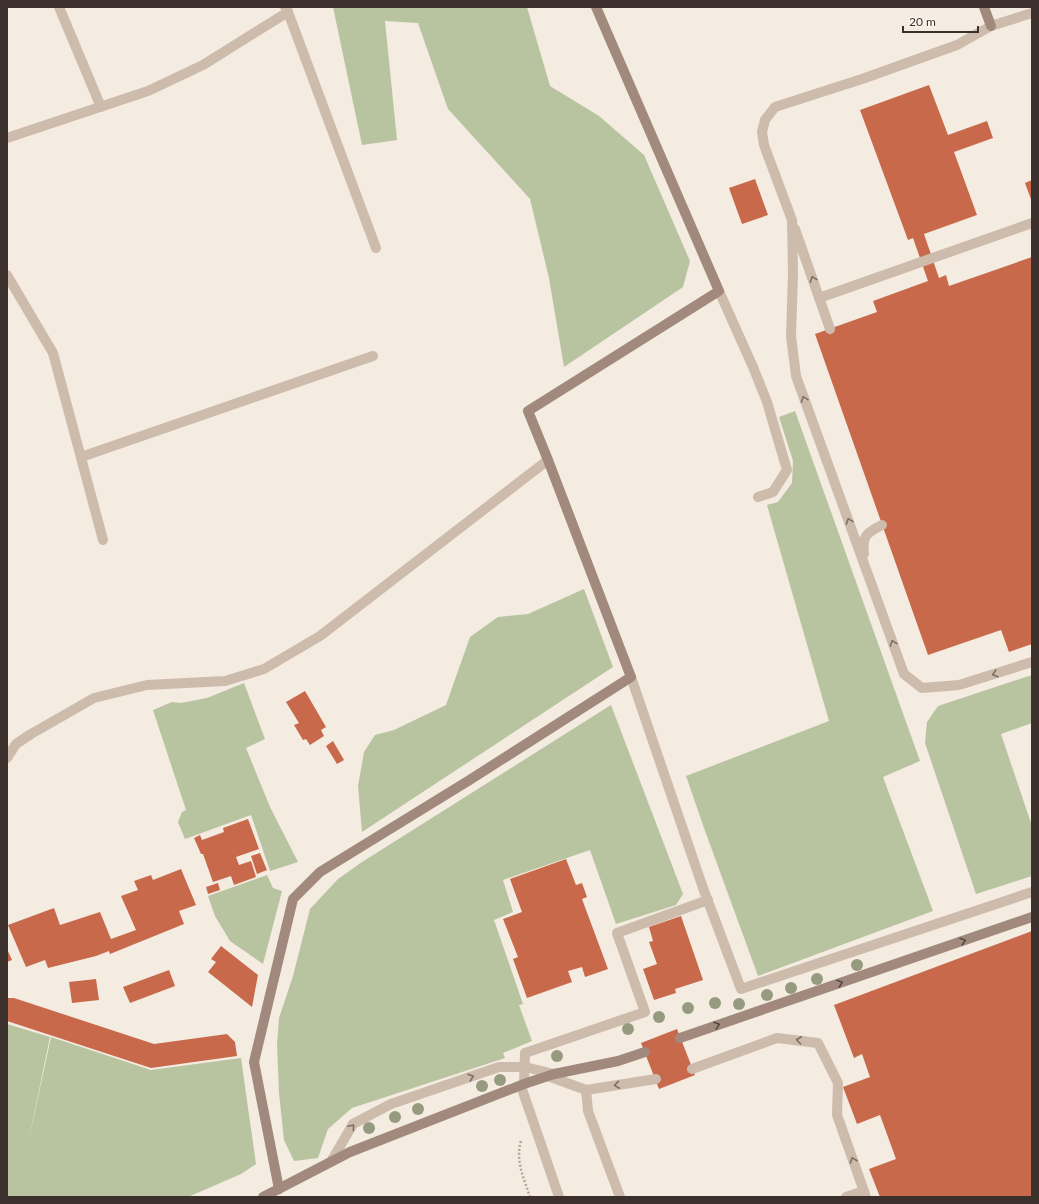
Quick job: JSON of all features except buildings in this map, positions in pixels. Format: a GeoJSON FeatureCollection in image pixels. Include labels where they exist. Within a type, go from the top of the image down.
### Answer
{"type":"FeatureCollection","features":[{"type":"Feature","properties":{"kind":"street"},"geometry":{"type":"LineString","coordinates":[[59,7],[101,107]]}},
{"type":"Feature","properties":{"kind":"street"},"geometry":{"type":"LineString","coordinates":[[596,7],[719,291],[754,367],[767,402],[787,470],[773,492],[758,496]]}},
{"type":"Feature","properties":{"kind":"street"},"geometry":{"type":"LineString","coordinates":[[984,7],[991,26]]}},
{"type":"Feature","properties":{"kind":"street"},"geometry":{"type":"LineString","coordinates":[[7,138],[148,91],[203,65],[287,9],[376,248]]}},
{"type":"Feature","properties":{"kind":"street"},"geometry":{"type":"LineString","coordinates":[[830,329],[764,145],[762,132],[765,120],[775,107],[862,79],[957,45],[991,26],[1032,13]]}},
{"type":"Feature","properties":{"kind":"street"},"geometry":{"type":"LineString","coordinates":[[792,220],[793,274],[791,336],[796,376],[904,674],[922,688],[959,685],[1032,662]]}},
{"type":"Feature","properties":{"kind":"street"},"geometry":{"type":"LineString","coordinates":[[819,298],[1032,223]]}},
{"type":"Feature","properties":{"kind":"street"},"geometry":{"type":"LineString","coordinates":[[7,275],[53,353],[104,540]]}},
{"type":"Feature","properties":{"kind":"street"},"geometry":{"type":"LineString","coordinates":[[719,291],[528,411],[631,677],[708,900],[741,989],[1032,892]]}},
{"type":"Feature","properties":{"kind":"street"},"geometry":{"type":"LineString","coordinates":[[81,457],[373,356]]}},
{"type":"Feature","properties":{"kind":"street"},"geometry":{"type":"LineString","coordinates":[[7,758],[16,744],[94,698],[147,685],[225,681],[264,669],[320,636],[548,460]]}},
{"type":"Feature","properties":{"kind":"street"},"geometry":{"type":"LineString","coordinates":[[865,566],[863,542],[868,532],[882,525]]}},
{"type":"Feature","properties":{"kind":"street"},"geometry":{"type":"LineString","coordinates":[[279,1189],[254,1062],[293,899],[320,872],[468,781],[631,677]]}},
{"type":"Feature","properties":{"kind":"street"},"geometry":{"type":"LineString","coordinates":[[559,1197],[534,1125],[523,1085],[525,1053],[645,1012],[617,933],[708,900]]}},
{"type":"Feature","properties":{"kind":"street"},"geometry":{"type":"LineString","coordinates":[[680,1038],[1032,918]]}},
{"type":"Feature","properties":{"kind":"street"},"geometry":{"type":"LineString","coordinates":[[692,1069],[777,1038],[818,1043],[838,1083],[837,1115],[865,1194],[846,1197]]}},
{"type":"Feature","properties":{"kind":"street"},"geometry":{"type":"LineString","coordinates":[[263,1197],[332,1160],[523,1085],[551,1075],[618,1061],[645,1052]]}},
{"type":"Feature","properties":{"kind":"street"},"geometry":{"type":"LineString","coordinates":[[332,1160],[353,1124],[391,1104],[499,1067],[525,1067],[551,1075],[586,1090],[656,1079]]}},
{"type":"Feature","properties":{"kind":"street"},"geometry":{"type":"LineString","coordinates":[[586,1090],[588,1111],[620,1197]]}},
{"type":"Feature","properties":{"kind":"path"},"geometry":{"type":"LineString","coordinates":[[530,1197],[521,1170],[518,1150],[523,1132],[534,1125]]}},
{"type":"Feature","properties":{"kind":"green space"},"geometry":{"type":"Polygon","coordinates":[[[333,7],[527,7],[550,86],[599,116],[644,155],[690,261],[683,287],[564,367],[549,278],[530,199],[448,109],[418,23],[385,21],[397,140],[362,145],[333,7]]]}},
{"type":"Feature","properties":{"kind":"green space"},"geometry":{"type":"Polygon","coordinates":[[[795,411],[920,761],[883,777],[933,911],[758,976],[686,776],[829,721],[767,505],[778,502],[792,483],[793,461],[779,417],[795,411]]]}},
{"type":"Feature","properties":{"kind":"green space"},"geometry":{"type":"Polygon","coordinates":[[[584,589],[613,667],[362,832],[358,786],[364,752],[375,735],[394,730],[446,705],[470,637],[498,617],[528,614],[584,589]]]}},
{"type":"Feature","properties":{"kind":"green space"},"geometry":{"type":"Polygon","coordinates":[[[1032,675],[1032,723],[1001,734],[1032,826],[1032,876],[976,894],[925,743],[927,722],[938,706],[1032,675]]]}},
{"type":"Feature","properties":{"kind":"green space"},"geometry":{"type":"Polygon","coordinates":[[[244,683],[265,739],[246,748],[270,807],[298,862],[270,871],[251,815],[185,839],[178,822],[182,812],[186,810],[153,710],[172,702],[181,703],[207,698],[244,683]]]}},
{"type":"Feature","properties":{"kind":"green space"},"geometry":{"type":"Polygon","coordinates":[[[611,705],[683,894],[676,905],[616,924],[590,850],[503,880],[513,912],[494,920],[523,1004],[519,1005],[532,1041],[503,1053],[505,1058],[352,1108],[328,1129],[318,1158],[294,1161],[284,1140],[279,1093],[277,1045],[279,1018],[293,976],[310,909],[338,879],[362,862],[611,705]]]}},
{"type":"Feature","properties":{"kind":"green space"},"geometry":{"type":"Polygon","coordinates":[[[267,875],[273,888],[282,891],[263,964],[230,941],[215,916],[208,896],[267,875]]]}},
{"type":"Feature","properties":{"kind":"green space"},"geometry":{"type":"Polygon","coordinates":[[[7,1024],[50,1037],[27,1148],[51,1037],[151,1070],[241,1058],[256,1164],[241,1174],[188,1197],[7,1197],[7,1024]]]}}]}
